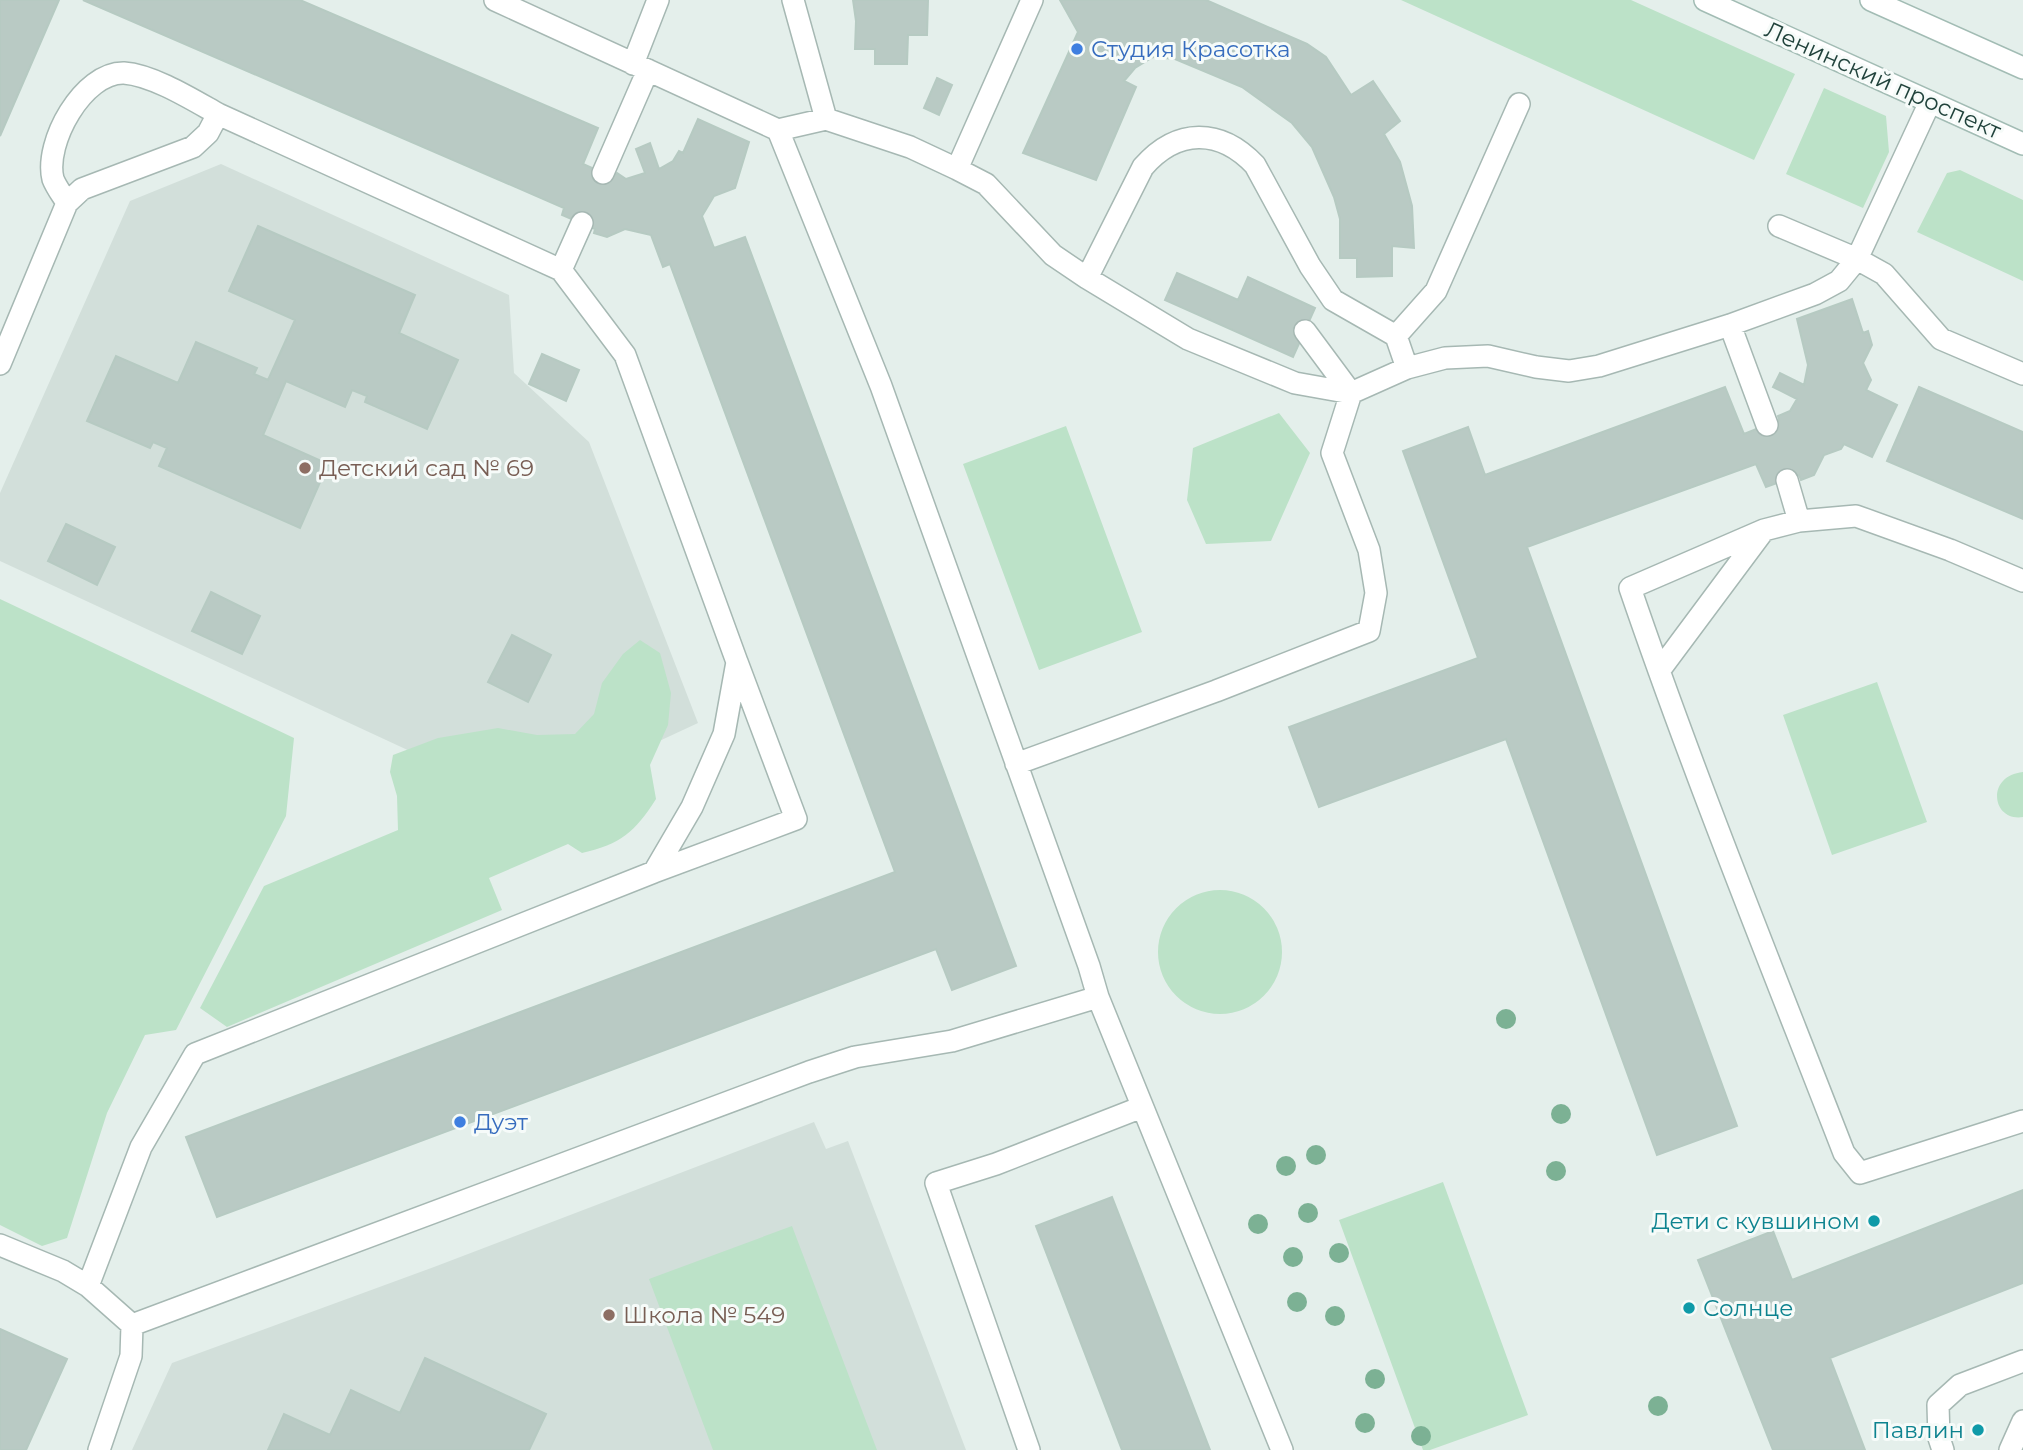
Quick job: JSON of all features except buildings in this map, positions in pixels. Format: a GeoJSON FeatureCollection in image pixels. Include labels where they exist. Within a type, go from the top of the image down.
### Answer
{"type":"FeatureCollection","features":[{"type":"Feature","properties":{"kind":"main road"},"geometry":{"type":"LineString","coordinates":[[495,0],[778,130],[826,119],[910,147],[986,184],[1052,255],[1188,339],[1295,383],[1351,393],[1407,368],[1445,358],[1488,356],[1569,371],[1599,366],[1730,325],[1815,294],[1839,281],[1857,259],[1930,102]]}},
{"type":"Feature","properties":{"kind":"main road"},"geometry":{"type":"LineString","coordinates":[[603,173],[641,67],[658,0]]}},
{"type":"Feature","properties":{"kind":"main road"},"geometry":{"type":"LineString","coordinates":[[793,0],[826,119]]}},
{"type":"Feature","properties":{"kind":"main road"},"geometry":{"type":"LineString","coordinates":[[957,169],[1032,0]]}},
{"type":"Feature","properties":{"kind":"main road","name":"Ленинский проспект"},"geometry":{"type":"LineString","coordinates":[[1705,0],[2023,144]]}},
{"type":"Feature","properties":{"kind":"main road"},"geometry":{"type":"LineString","coordinates":[[1871,0],[2023,68]]}},
{"type":"Feature","properties":{"kind":"main road"},"geometry":{"type":"LineString","coordinates":[[66,203],[53,180],[53,150],[74,105],[96,81],[123,73],[161,84],[218,114],[561,270],[625,355],[796,820],[654,872],[195,1055],[141,1147],[88,1286]]}},
{"type":"Feature","properties":{"kind":"main road"},"geometry":{"type":"LineString","coordinates":[[1396,336],[1436,291],[1519,104]]}},
{"type":"Feature","properties":{"kind":"main road"},"geometry":{"type":"LineString","coordinates":[[2,356],[66,203],[82,189],[193,147],[208,133],[218,114]]}},
{"type":"Feature","properties":{"kind":"main road"},"geometry":{"type":"LineString","coordinates":[[778,130],[881,386],[1098,997],[1282,1450]]}},
{"type":"Feature","properties":{"kind":"main road"},"geometry":{"type":"LineString","coordinates":[[1087,278],[1143,167],[1155,153],[1171,143],[1190,138],[1226,142],[1242,152],[1255,165],[1310,266],[1333,300],[1396,336],[1407,368]]}},
{"type":"Feature","properties":{"kind":"main road"},"geometry":{"type":"LineString","coordinates":[[561,270],[582,223]]}},
{"type":"Feature","properties":{"kind":"main road"},"geometry":{"type":"LineString","coordinates":[[1779,226],[1857,259],[1884,274],[1941,339],[2023,374]]}},
{"type":"Feature","properties":{"kind":"main road"},"geometry":{"type":"LineString","coordinates":[[1730,325],[1767,425]]}},
{"type":"Feature","properties":{"kind":"main road"},"geometry":{"type":"LineString","coordinates":[[1305,331],[1351,393]]}},
{"type":"Feature","properties":{"kind":"main road"},"geometry":{"type":"LineString","coordinates":[[1016,764],[1216,691],[1369,631],[1376,593],[1369,551],[1332,453],[1351,393]]}},
{"type":"Feature","properties":{"kind":"main road"},"geometry":{"type":"LineString","coordinates":[[1787,480],[1799,521]]}},
{"type":"Feature","properties":{"kind":"main road"},"geometry":{"type":"LineString","coordinates":[[2023,582],[1856,516],[1799,521],[1765,530],[1630,587],[1659,671],[1844,1153],[1860,1173],[2023,1121]]}},
{"type":"Feature","properties":{"kind":"main road"},"geometry":{"type":"LineString","coordinates":[[1659,671],[1765,530]]}},
{"type":"Feature","properties":{"kind":"main road"},"geometry":{"type":"LineString","coordinates":[[654,872],[692,807],[724,734],[737,662]]}},
{"type":"Feature","properties":{"kind":"main road"},"geometry":{"type":"LineString","coordinates":[[132,1325],[809,1072],[855,1057],[952,1041],[1098,997]]}},
{"type":"Feature","properties":{"kind":"main road"},"geometry":{"type":"LineString","coordinates":[[1029,1450],[936,1183],[996,1164],[1142,1107]]}},
{"type":"Feature","properties":{"kind":"main road"},"geometry":{"type":"LineString","coordinates":[[0,1245],[63,1271],[88,1286],[132,1325]]}},
{"type":"Feature","properties":{"kind":"main road"},"geometry":{"type":"LineString","coordinates":[[99,1450],[131,1356],[132,1325]]}},
{"type":"Feature","properties":{"kind":"main road"},"geometry":{"type":"LineString","coordinates":[[1943,1450],[1939,1438],[1938,1405],[1960,1385],[2023,1361]]}},
{"type":"Feature","properties":{"kind":"main road"},"geometry":{"type":"LineString","coordinates":[[2010,1450],[2023,1421]]}},
{"type":"Feature","properties":{"kind":"shaded area","name":"Детский сад № 69"},"geometry":{"type":"Polygon","coordinates":[[[221,164],[509,295],[514,373],[589,442],[698,723],[524,804],[0,561],[0,493],[130,201],[221,164]]]}},
{"type":"Feature","properties":{"kind":"shaded area","name":"Школа № 549"},"geometry":{"type":"Polygon","coordinates":[[[814,1122],[826,1149],[848,1141],[966,1450],[132,1450],[172,1363],[434,1267],[814,1122]]]}},
{"type":"Feature","properties":{"kind":"green space"},"geometry":{"type":"Polygon","coordinates":[[[1401,0],[1631,0],[1795,74],[1754,160],[1401,0]]]}},
{"type":"Feature","properties":{"kind":"green space"},"geometry":{"type":"Polygon","coordinates":[[[1824,88],[1886,116],[1889,152],[1863,208],[1786,174],[1824,88]]]}},
{"type":"Feature","properties":{"kind":"green space"},"geometry":{"type":"Polygon","coordinates":[[[1960,170],[2023,200],[2023,281],[1917,232],[1947,173],[1960,170]]]}},
{"type":"Feature","properties":{"kind":"green space"},"geometry":{"type":"Polygon","coordinates":[[[1279,413],[1310,453],[1271,541],[1206,544],[1187,500],[1193,448],[1279,413]]]}},
{"type":"Feature","properties":{"kind":"green space"},"geometry":{"type":"Polygon","coordinates":[[[1066,426],[1142,632],[1039,670],[963,464],[1066,426]]]}},
{"type":"Feature","properties":{"kind":"green space"},"geometry":{"type":"Polygon","coordinates":[[[0,599],[294,738],[286,816],[176,1030],[145,1035],[107,1113],[67,1238],[42,1246],[0,1225],[0,599]]]}},
{"type":"Feature","properties":{"kind":"green space"},"geometry":{"type":"Polygon","coordinates":[[[640,640],[660,653],[671,693],[668,725],[650,765],[656,799],[626,835],[617,841],[582,853],[568,844],[489,878],[502,910],[227,1027],[200,1008],[264,886],[398,830],[397,796],[390,772],[393,755],[438,738],[498,728],[537,735],[575,734],[594,714],[602,683],[623,654],[640,640]]]}},
{"type":"Feature","properties":{"kind":"green space"},"geometry":{"type":"Polygon","coordinates":[[[1877,682],[1927,822],[1832,855],[1783,715],[1877,682]]]}},
{"type":"Feature","properties":{"kind":"green space"},"geometry":{"type":"Polygon","coordinates":[[[2023,772],[2023,817],[2013,817],[1999,806],[1998,789],[2011,775],[2023,772]]]}},
{"type":"Feature","properties":{"kind":"green space"},"geometry":{"type":"Polygon","coordinates":[[[1220,890],[1244,895],[1264,908],[1277,928],[1282,952],[1277,976],[1264,996],[1244,1009],[1220,1014],[1196,1009],[1176,996],[1163,976],[1158,952],[1163,928],[1176,908],[1196,895],[1220,890]]]}},
{"type":"Feature","properties":{"kind":"green space"},"geometry":{"type":"Polygon","coordinates":[[[1443,1182],[1528,1415],[1430,1450],[1423,1450],[1339,1220],[1443,1182]]]}},
{"type":"Feature","properties":{"kind":"green space"},"geometry":{"type":"Polygon","coordinates":[[[792,1226],[877,1450],[713,1450],[649,1279],[792,1226]]]}},
{"type":"Feature","properties":{"kind":"place","name":"Студия Красотка"},"geometry":{"type":"Point","coordinates":[1077,49]}},
{"type":"Feature","properties":{"kind":"place","name":"Детский сад № 69"},"geometry":{"type":"Point","coordinates":[305,468]}},
{"type":"Feature","properties":{"kind":"place","name":"Дуэт"},"geometry":{"type":"Point","coordinates":[460,1122]}},
{"type":"Feature","properties":{"kind":"place","name":"Дети с кувшином"},"geometry":{"type":"Point","coordinates":[1874,1221]}},
{"type":"Feature","properties":{"kind":"place","name":"Солнце"},"geometry":{"type":"Point","coordinates":[1689,1308]}},
{"type":"Feature","properties":{"kind":"place","name":"Школа № 549"},"geometry":{"type":"Point","coordinates":[609,1315]}},
{"type":"Feature","properties":{"kind":"place","name":"Павлин"},"geometry":{"type":"Point","coordinates":[1978,1430]}}]}
